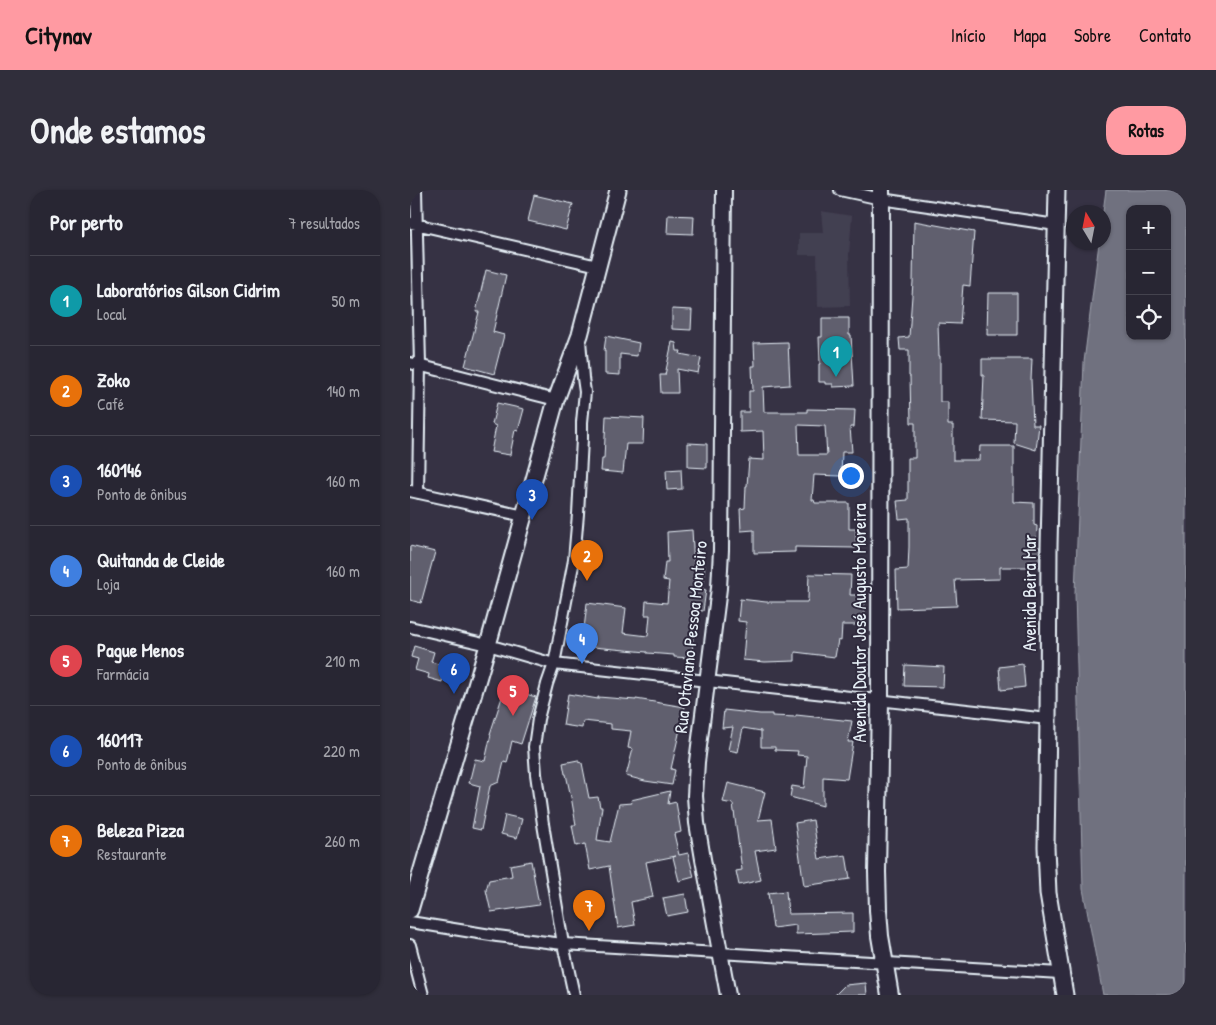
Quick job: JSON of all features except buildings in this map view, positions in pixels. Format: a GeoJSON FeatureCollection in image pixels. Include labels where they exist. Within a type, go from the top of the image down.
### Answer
{"type":"FeatureCollection","features":[{"type":"Feature","properties":{"kind":"main road"},"geometry":{"type":"LineString","coordinates":[[410,910],[488,645],[556,400],[580,335],[618,190]]}},
{"type":"Feature","properties":{"kind":"main road","name":"Avenida Beira Mar"},"geometry":{"type":"LineString","coordinates":[[1057,190],[1049,546],[1046,866],[1052,922],[1065,995]]}},
{"type":"Feature","properties":{"kind":"main road","name":"Avenida Doutor José Augusto Moreira"},"geometry":{"type":"LineString","coordinates":[[881,194],[880,701],[877,872],[878,910],[890,995]]}},
{"type":"Feature","properties":{"kind":"street"},"geometry":{"type":"LineString","coordinates":[[416,190],[413,224],[414,492],[524,516]]}},
{"type":"Feature","properties":{"kind":"street","name":"Rua Otaviano Pessoa Monteiro"},"geometry":{"type":"LineString","coordinates":[[724,190],[721,550],[719,588],[697,762],[695,796],[697,823],[728,995]]}},
{"type":"Feature","properties":{"kind":"street"},"geometry":{"type":"LineString","coordinates":[[840,190],[881,194],[1056,225]]}},
{"type":"Feature","properties":{"kind":"street"},"geometry":{"type":"LineString","coordinates":[[413,224],[598,266]]}},
{"type":"Feature","properties":{"kind":"street"},"geometry":{"type":"LineString","coordinates":[[574,995],[543,824],[534,754],[535,733],[554,664],[571,579],[578,514],[585,392],[582,378],[580,335]]}},
{"type":"Feature","properties":{"kind":"street"},"geometry":{"type":"LineString","coordinates":[[415,364],[556,400]]}},
{"type":"Feature","properties":{"kind":"street"},"geometry":{"type":"LineString","coordinates":[[410,626],[488,645],[554,664],[1048,719]]}},
{"type":"Feature","properties":{"kind":"street"},"geometry":{"type":"LineString","coordinates":[[410,922],[497,936],[564,944],[1060,973]]}},
{"type":"Feature","properties":{"kind":"street"},"geometry":{"type":"LineString","coordinates":[[410,945],[423,995]]}},
{"type":"Feature","properties":{"kind":"shaded area"},"geometry":{"type":"Polygon","coordinates":[[[821,211],[852,216],[849,255],[850,306],[818,307],[817,255],[799,255],[799,233],[823,233],[821,211]]]}},
{"type":"Feature","properties":{"kind":"water"},"geometry":{"type":"Polygon","coordinates":[[[1106,190],[1186,190],[1186,995],[1103,995],[1083,889],[1075,593],[1084,362],[1098,250],[1111,250],[1111,205],[1104,205],[1106,190]]]}},
{"type":"Feature","properties":{"kind":"place","name":"Laboratórios Gilson Cidrim"},"geometry":{"type":"Point","coordinates":[836,377]}},
{"type":"Feature","properties":{"kind":"place","name":"160146"},"geometry":{"type":"Point","coordinates":[532,520]}},
{"type":"Feature","properties":{"kind":"place","name":"Zoko"},"geometry":{"type":"Point","coordinates":[587,581]}},
{"type":"Feature","properties":{"kind":"place","name":"Quitanda de Cleide"},"geometry":{"type":"Point","coordinates":[582,664]}},
{"type":"Feature","properties":{"kind":"place","name":"160117"},"geometry":{"type":"Point","coordinates":[454,694]}},
{"type":"Feature","properties":{"kind":"place","name":"Pague Menos"},"geometry":{"type":"Point","coordinates":[513,716]}},
{"type":"Feature","properties":{"kind":"place","name":"Beleza Pizza"},"geometry":{"type":"Point","coordinates":[589,931]}}]}
